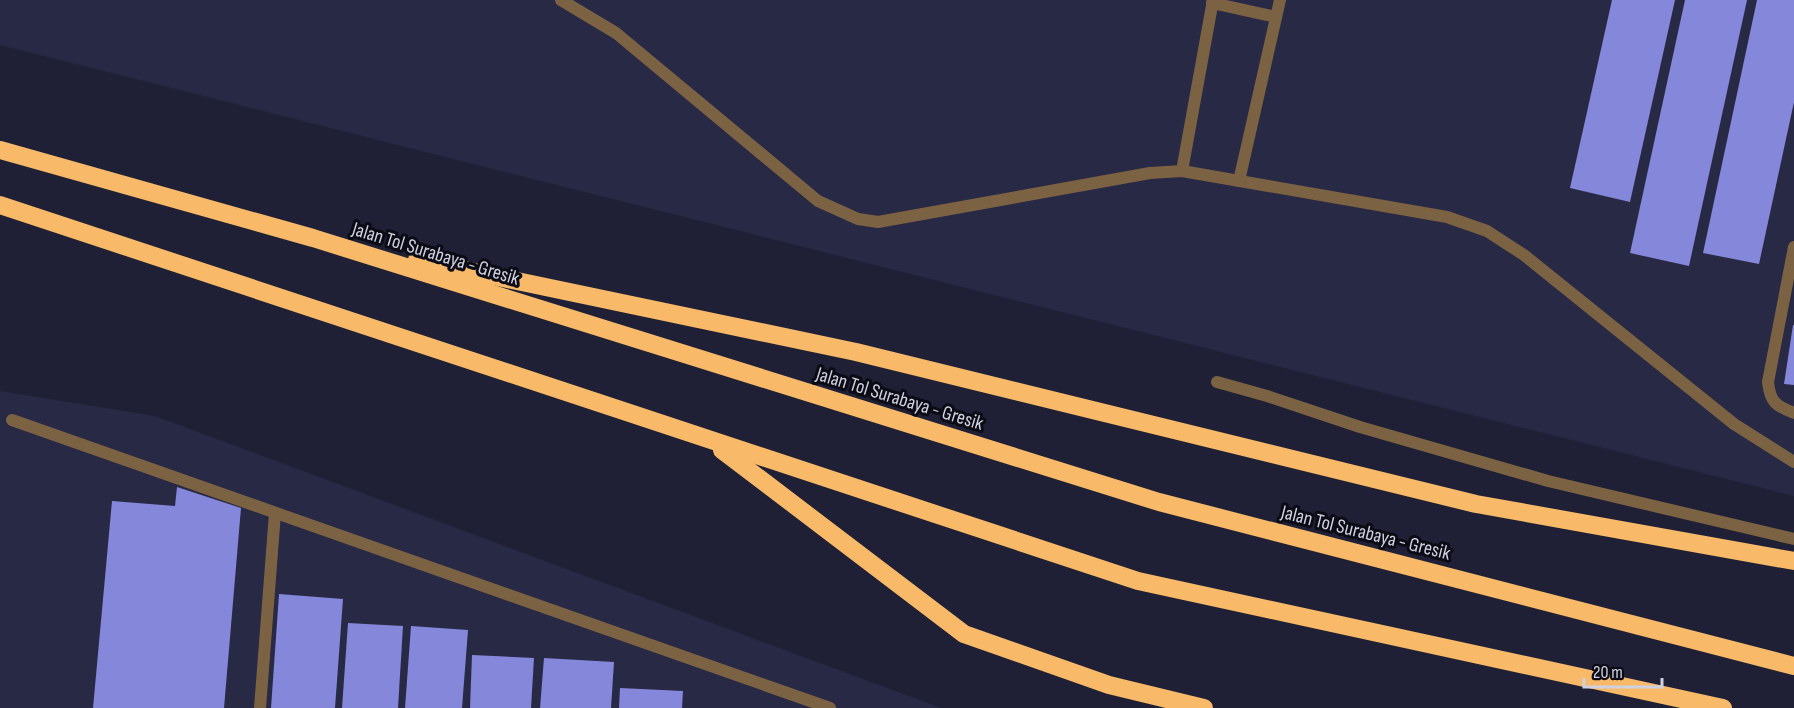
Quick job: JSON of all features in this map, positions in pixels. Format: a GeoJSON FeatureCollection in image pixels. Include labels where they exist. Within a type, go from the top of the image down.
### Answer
{"type":"FeatureCollection","features":[{"type":"Feature","properties":{"kind":"highway","name":"Jalan Tol Surabaya - Gresik"},"geometry":{"type":"LineString","coordinates":[[3,150],[313,238],[1159,502],[1794,666]]}},
{"type":"Feature","properties":{"kind":"highway"},"geometry":{"type":"LineString","coordinates":[[0,205],[1138,581],[1724,708]]}},
{"type":"Feature","properties":{"kind":"highway"},"geometry":{"type":"LineString","coordinates":[[313,238],[856,352],[1476,504],[1794,561]]}},
{"type":"Feature","properties":{"kind":"highway"},"geometry":{"type":"LineString","coordinates":[[709,440],[964,634],[1109,685],[1204,708]]}},
{"type":"Feature","properties":{"kind":"lane"},"geometry":{"type":"LineString","coordinates":[[561,0],[616,33],[818,201],[858,219],[878,222],[1149,173],[1182,171],[1447,217],[1487,231],[1524,255],[1734,424],[1794,462]]}},
{"type":"Feature","properties":{"kind":"lane"},"geometry":{"type":"LineString","coordinates":[[1239,181],[1280,0]]}},
{"type":"Feature","properties":{"kind":"lane"},"geometry":{"type":"LineString","coordinates":[[1182,171],[1212,1],[1276,17]]}},
{"type":"Feature","properties":{"kind":"lane"},"geometry":{"type":"LineString","coordinates":[[1794,247],[1768,382],[1769,395],[1778,407],[1794,413]]}},
{"type":"Feature","properties":{"kind":"lane"},"geometry":{"type":"LineString","coordinates":[[1217,382],[1360,427],[1548,481],[1794,539]]}},
{"type":"Feature","properties":{"kind":"lane"},"geometry":{"type":"LineString","coordinates":[[12,420],[802,703],[830,708]]}},
{"type":"Feature","properties":{"kind":"lane"},"geometry":{"type":"LineString","coordinates":[[260,708],[275,513]]}},
{"type":"Feature","properties":{"kind":"shaded area"},"geometry":{"type":"Polygon","coordinates":[[[0,0],[1794,0],[1794,496],[0,45],[0,0]]]}},
{"type":"Feature","properties":{"kind":"shaded area"},"geometry":{"type":"Polygon","coordinates":[[[0,391],[155,416],[941,708],[0,708],[0,391]]]}},
{"type":"Feature","properties":{"kind":"building"},"geometry":{"type":"Polygon","coordinates":[[[1612,0],[1675,0],[1630,202],[1570,188],[1612,0]]]}},
{"type":"Feature","properties":{"kind":"building"},"geometry":{"type":"Polygon","coordinates":[[[1685,0],[1747,0],[1689,266],[1630,253],[1685,0]]]}},
{"type":"Feature","properties":{"kind":"building"},"geometry":{"type":"Polygon","coordinates":[[[1757,0],[1794,0],[1794,102],[1759,264],[1703,253],[1757,0]]]}},
{"type":"Feature","properties":{"kind":"building"},"geometry":{"type":"Polygon","coordinates":[[[1794,325],[1794,385],[1784,384],[1794,325]]]}},
{"type":"Feature","properties":{"kind":"building"},"geometry":{"type":"Polygon","coordinates":[[[177,487],[241,508],[224,708],[93,708],[112,501],[175,506],[177,487]]]}},
{"type":"Feature","properties":{"kind":"building"},"geometry":{"type":"Polygon","coordinates":[[[279,594],[343,599],[335,708],[271,708],[279,594]]]}},
{"type":"Feature","properties":{"kind":"building"},"geometry":{"type":"Polygon","coordinates":[[[348,623],[403,626],[398,708],[342,708],[348,623]]]}},
{"type":"Feature","properties":{"kind":"building"},"geometry":{"type":"Polygon","coordinates":[[[411,626],[468,630],[462,708],[405,708],[411,626]]]}},
{"type":"Feature","properties":{"kind":"building"},"geometry":{"type":"Polygon","coordinates":[[[472,655],[534,658],[531,708],[470,708],[472,655]]]}},
{"type":"Feature","properties":{"kind":"building"},"geometry":{"type":"Polygon","coordinates":[[[544,658],[614,662],[611,708],[540,708],[544,658]]]}},
{"type":"Feature","properties":{"kind":"building"},"geometry":{"type":"Polygon","coordinates":[[[620,688],[683,691],[682,708],[619,708],[620,688]]]}}]}
